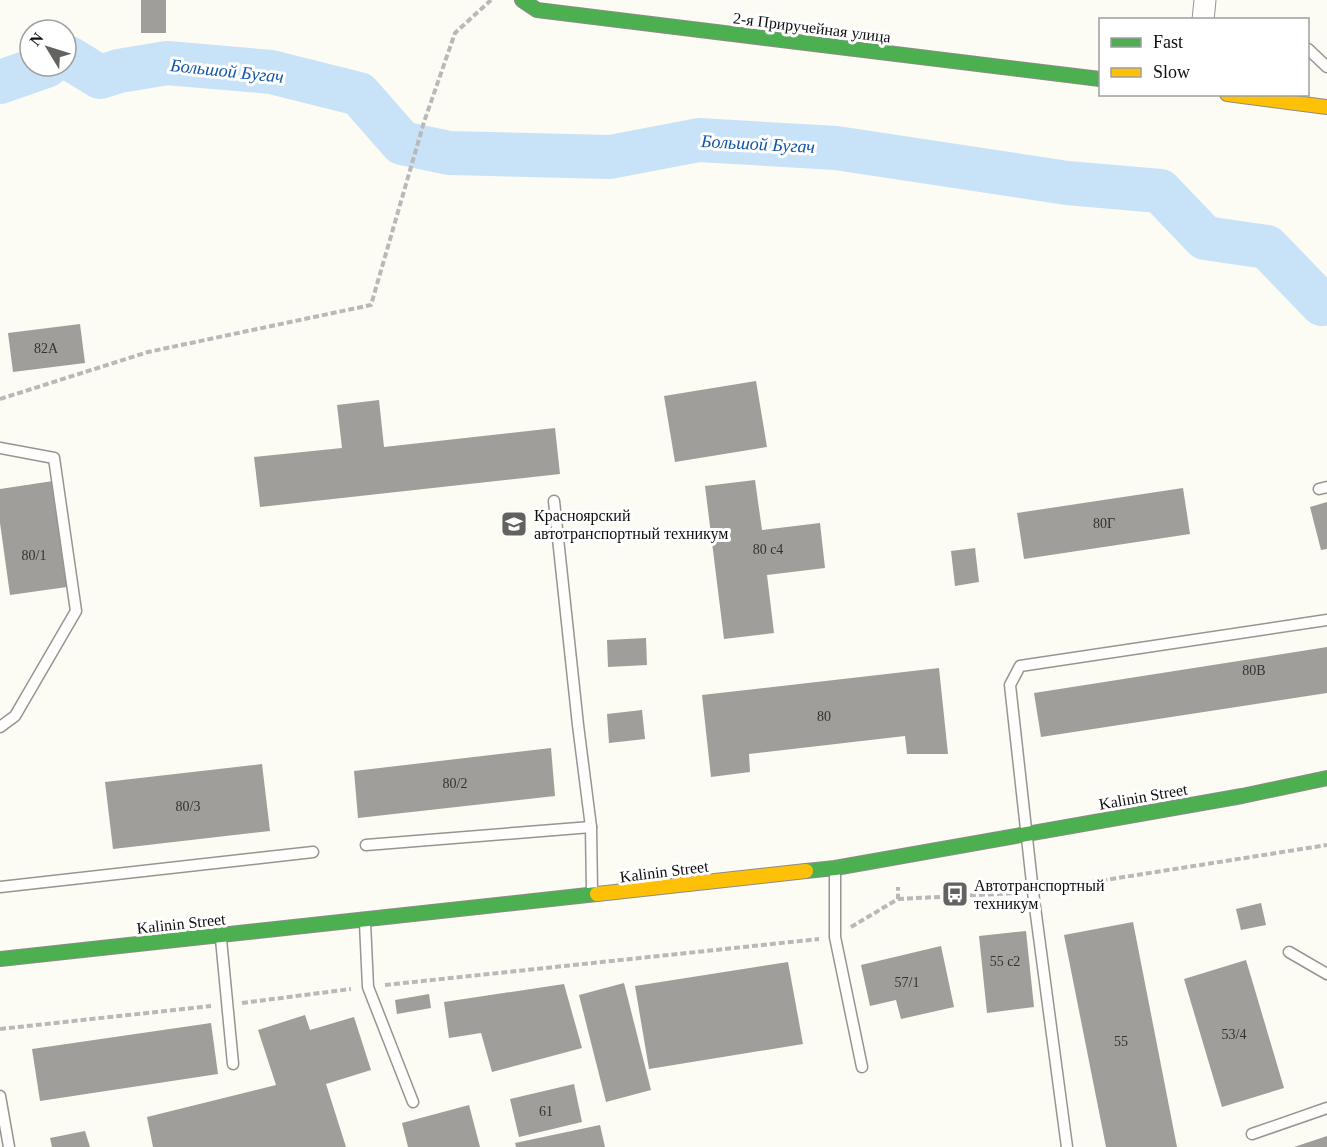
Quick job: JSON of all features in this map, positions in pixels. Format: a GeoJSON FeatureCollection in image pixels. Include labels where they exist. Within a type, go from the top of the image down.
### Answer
{"type":"FeatureCollection","features":[{"type":"Feature","properties":{"kind":"main road","name":"2-я Приручейная улица"},"geometry":{"type":"LineString","coordinates":[[522,0],[537,10],[1099,79]]}},
{"type":"Feature","properties":{"kind":"main road"},"geometry":{"type":"LineString","coordinates":[[1242,96],[1327,107]]}},
{"type":"Feature","properties":{"kind":"main road","name":"Kalinin Street"},"geometry":{"type":"LineString","coordinates":[[0,959],[835,868],[1242,796],[1327,778]]}},
{"type":"Feature","properties":{"kind":"street"},"geometry":{"type":"LineString","coordinates":[[1203,18],[1205,0]]}},
{"type":"Feature","properties":{"kind":"lane"},"geometry":{"type":"LineString","coordinates":[[1309,50],[1327,67]]}},
{"type":"Feature","properties":{"kind":"lane"},"geometry":{"type":"LineString","coordinates":[[0,448],[54,458],[76,611],[15,716],[0,727]]}},
{"type":"Feature","properties":{"kind":"lane"},"geometry":{"type":"LineString","coordinates":[[554,501],[591,827],[592,896]]}},
{"type":"Feature","properties":{"kind":"lane"},"geometry":{"type":"LineString","coordinates":[[1067,1147],[1033,892],[1010,685],[1020,666],[1327,620]]}},
{"type":"Feature","properties":{"kind":"lane"},"geometry":{"type":"LineString","coordinates":[[366,845],[591,827]]}},
{"type":"Feature","properties":{"kind":"lane"},"geometry":{"type":"LineString","coordinates":[[0,886],[313,852]]}},
{"type":"Feature","properties":{"kind":"lane"},"geometry":{"type":"LineString","coordinates":[[835,868],[835,937],[862,1066]]}},
{"type":"Feature","properties":{"kind":"lane"},"geometry":{"type":"LineString","coordinates":[[365,920],[368,987],[413,1102]]}},
{"type":"Feature","properties":{"kind":"lane"},"geometry":{"type":"LineString","coordinates":[[220,935],[229,1004],[233,1064]]}},
{"type":"Feature","properties":{"kind":"lane"},"geometry":{"type":"LineString","coordinates":[[1289,952],[1327,974]]}},
{"type":"Feature","properties":{"kind":"lane"},"geometry":{"type":"LineString","coordinates":[[0,1096],[9,1147]]}},
{"type":"Feature","properties":{"kind":"lane"},"geometry":{"type":"LineString","coordinates":[[1252,1134],[1327,1108]]}},
{"type":"Feature","properties":{"kind":"path"},"geometry":{"type":"LineString","coordinates":[[0,399],[148,352],[371,305],[424,122],[455,33],[491,0]]}},
{"type":"Feature","properties":{"kind":"path"},"geometry":{"type":"LineString","coordinates":[[0,1029],[835,937],[898,899],[1033,892],[1327,845]]}},
{"type":"Feature","properties":{"kind":"path"},"geometry":{"type":"LineString","coordinates":[[898,887],[898,899]]}},
{"type":"Feature","properties":{"kind":"building"},"geometry":{"type":"Polygon","coordinates":[[[141,0],[166,0],[166,33],[141,33],[141,0]]]}},
{"type":"Feature","properties":{"kind":"building"},"geometry":{"type":"Polygon","coordinates":[[[80,324],[85,363],[13,372],[8,333],[80,324]]]}},
{"type":"Feature","properties":{"kind":"building"},"geometry":{"type":"Polygon","coordinates":[[[756,381],[767,447],[675,462],[664,396],[756,381]]]}},
{"type":"Feature","properties":{"kind":"building"},"geometry":{"type":"Polygon","coordinates":[[[379,400],[384,447],[555,428],[560,474],[260,507],[254,457],[342,448],[337,405],[379,400]]]}},
{"type":"Feature","properties":{"kind":"building"},"geometry":{"type":"Polygon","coordinates":[[[755,480],[762,530],[820,523],[825,568],[767,575],[774,633],[724,639],[705,486],[755,480]]]}},
{"type":"Feature","properties":{"kind":"building"},"geometry":{"type":"Polygon","coordinates":[[[53,481],[67,587],[10,595],[0,523],[0,489],[53,481]]]}},
{"type":"Feature","properties":{"kind":"building"},"geometry":{"type":"Polygon","coordinates":[[[1183,488],[1190,534],[1024,559],[1017,513],[1183,488]]]}},
{"type":"Feature","properties":{"kind":"building"},"geometry":{"type":"Polygon","coordinates":[[[1327,502],[1327,549],[1321,550],[1310,507],[1327,502]]]}},
{"type":"Feature","properties":{"kind":"building"},"geometry":{"type":"Polygon","coordinates":[[[975,548],[979,582],[955,586],[951,551],[975,548]]]}},
{"type":"Feature","properties":{"kind":"building"},"geometry":{"type":"Polygon","coordinates":[[[646,638],[647,665],[608,667],[607,640],[646,638]]]}},
{"type":"Feature","properties":{"kind":"building"},"geometry":{"type":"Polygon","coordinates":[[[1327,647],[1327,693],[1041,737],[1034,693],[1327,647]]]}},
{"type":"Feature","properties":{"kind":"building"},"geometry":{"type":"Polygon","coordinates":[[[939,668],[948,754],[907,754],[905,736],[749,754],[750,772],[711,777],[702,695],[939,668]]]}},
{"type":"Feature","properties":{"kind":"building"},"geometry":{"type":"Polygon","coordinates":[[[642,710],[645,739],[609,743],[607,714],[642,710]]]}},
{"type":"Feature","properties":{"kind":"building"},"geometry":{"type":"Polygon","coordinates":[[[551,748],[555,796],[358,818],[354,771],[551,748]]]}},
{"type":"Feature","properties":{"kind":"building"},"geometry":{"type":"Polygon","coordinates":[[[262,764],[270,831],[113,849],[105,782],[262,764]]]}},
{"type":"Feature","properties":{"kind":"building"},"geometry":{"type":"Polygon","coordinates":[[[1261,903],[1266,925],[1241,930],[1236,909],[1261,903]]]}},
{"type":"Feature","properties":{"kind":"building"},"geometry":{"type":"Polygon","coordinates":[[[1133,922],[1177,1147],[1106,1147],[1064,935],[1133,922]]]}},
{"type":"Feature","properties":{"kind":"building"},"geometry":{"type":"Polygon","coordinates":[[[1026,931],[1034,1007],[987,1013],[979,936],[1026,931]]]}},
{"type":"Feature","properties":{"kind":"building"},"geometry":{"type":"Polygon","coordinates":[[[941,946],[954,1007],[901,1019],[896,1000],[870,1006],[861,965],[941,946]]]}},
{"type":"Feature","properties":{"kind":"building"},"geometry":{"type":"Polygon","coordinates":[[[1246,960],[1284,1088],[1222,1107],[1184,979],[1246,960]]]}},
{"type":"Feature","properties":{"kind":"building"},"geometry":{"type":"Polygon","coordinates":[[[788,962],[803,1044],[649,1069],[635,986],[788,962]]]}},
{"type":"Feature","properties":{"kind":"building"},"geometry":{"type":"Polygon","coordinates":[[[624,983],[651,1090],[606,1102],[579,995],[624,983]]]}},
{"type":"Feature","properties":{"kind":"building"},"geometry":{"type":"Polygon","coordinates":[[[564,984],[582,1048],[492,1072],[481,1033],[449,1038],[444,1002],[564,984]]]}},
{"type":"Feature","properties":{"kind":"building"},"geometry":{"type":"Polygon","coordinates":[[[429,994],[431,1008],[397,1014],[395,1000],[429,994]]]}},
{"type":"Feature","properties":{"kind":"building"},"geometry":{"type":"Polygon","coordinates":[[[305,1015],[310,1030],[354,1017],[371,1070],[326,1084],[346,1147],[153,1147],[147,1117],[276,1085],[258,1030],[305,1015]]]}},
{"type":"Feature","properties":{"kind":"building"},"geometry":{"type":"Polygon","coordinates":[[[211,1023],[218,1074],[40,1101],[32,1049],[211,1023]]]}},
{"type":"Feature","properties":{"kind":"building"},"geometry":{"type":"Polygon","coordinates":[[[574,1084],[582,1122],[519,1137],[510,1099],[574,1084]]]}},
{"type":"Feature","properties":{"kind":"building"},"geometry":{"type":"Polygon","coordinates":[[[469,1105],[480,1147],[408,1147],[402,1123],[469,1105]]]}},
{"type":"Feature","properties":{"kind":"building"},"geometry":{"type":"Polygon","coordinates":[[[600,1125],[605,1147],[516,1147],[515,1143],[600,1125]]]}},
{"type":"Feature","properties":{"kind":"building"},"geometry":{"type":"Polygon","coordinates":[[[85,1131],[90,1147],[52,1147],[50,1138],[85,1131]]]}},
{"type":"Feature","properties":{"kind":"building"},"geometry":{"type":"Polygon","coordinates":[[[1327,1136],[1327,1147],[1294,1147],[1327,1136]]]}},
{"type":"Feature","properties":{"kind":"waterway","name":"Большой Бугач"},"geometry":{"type":"LineString","coordinates":[[78,64],[100,77],[119,71],[167,63],[271,72],[359,94],[402,143],[449,153],[610,157],[699,140],[836,148],[1067,183],[1160,191],[1205,238],[1267,247],[1322,304],[1327,302]]}},
{"type":"Feature","properties":{"kind":"waterway","name":"Большой Бугач"},"geometry":{"type":"LineString","coordinates":[[0,82],[18,76]]}},
{"type":"Feature","properties":{"kind":"traffic: fast"},"geometry":{"type":"LineString","coordinates":[[522,0],[537,10],[1099,79]]}},
{"type":"Feature","properties":{"kind":"traffic: fast"},"geometry":{"type":"LineString","coordinates":[[806,871],[835,868],[1242,796],[1327,778]]}},
{"type":"Feature","properties":{"kind":"traffic: fast"},"geometry":{"type":"LineString","coordinates":[[0,959],[597,894]]}},
{"type":"Feature","properties":{"kind":"traffic: slow"},"geometry":{"type":"LineString","coordinates":[[1242,96],[1327,107]]}},
{"type":"Feature","properties":{"kind":"traffic: slow"},"geometry":{"type":"LineString","coordinates":[[597,894],[806,871]]}},
{"type":"Feature","properties":{"kind":"place","name":"Красноярский автотранспортный техникум"},"geometry":{"type":"Point","coordinates":[514,524]}},
{"type":"Feature","properties":{"kind":"place","name":"Автотранспортный техникум"},"geometry":{"type":"Point","coordinates":[955,894]}}]}
